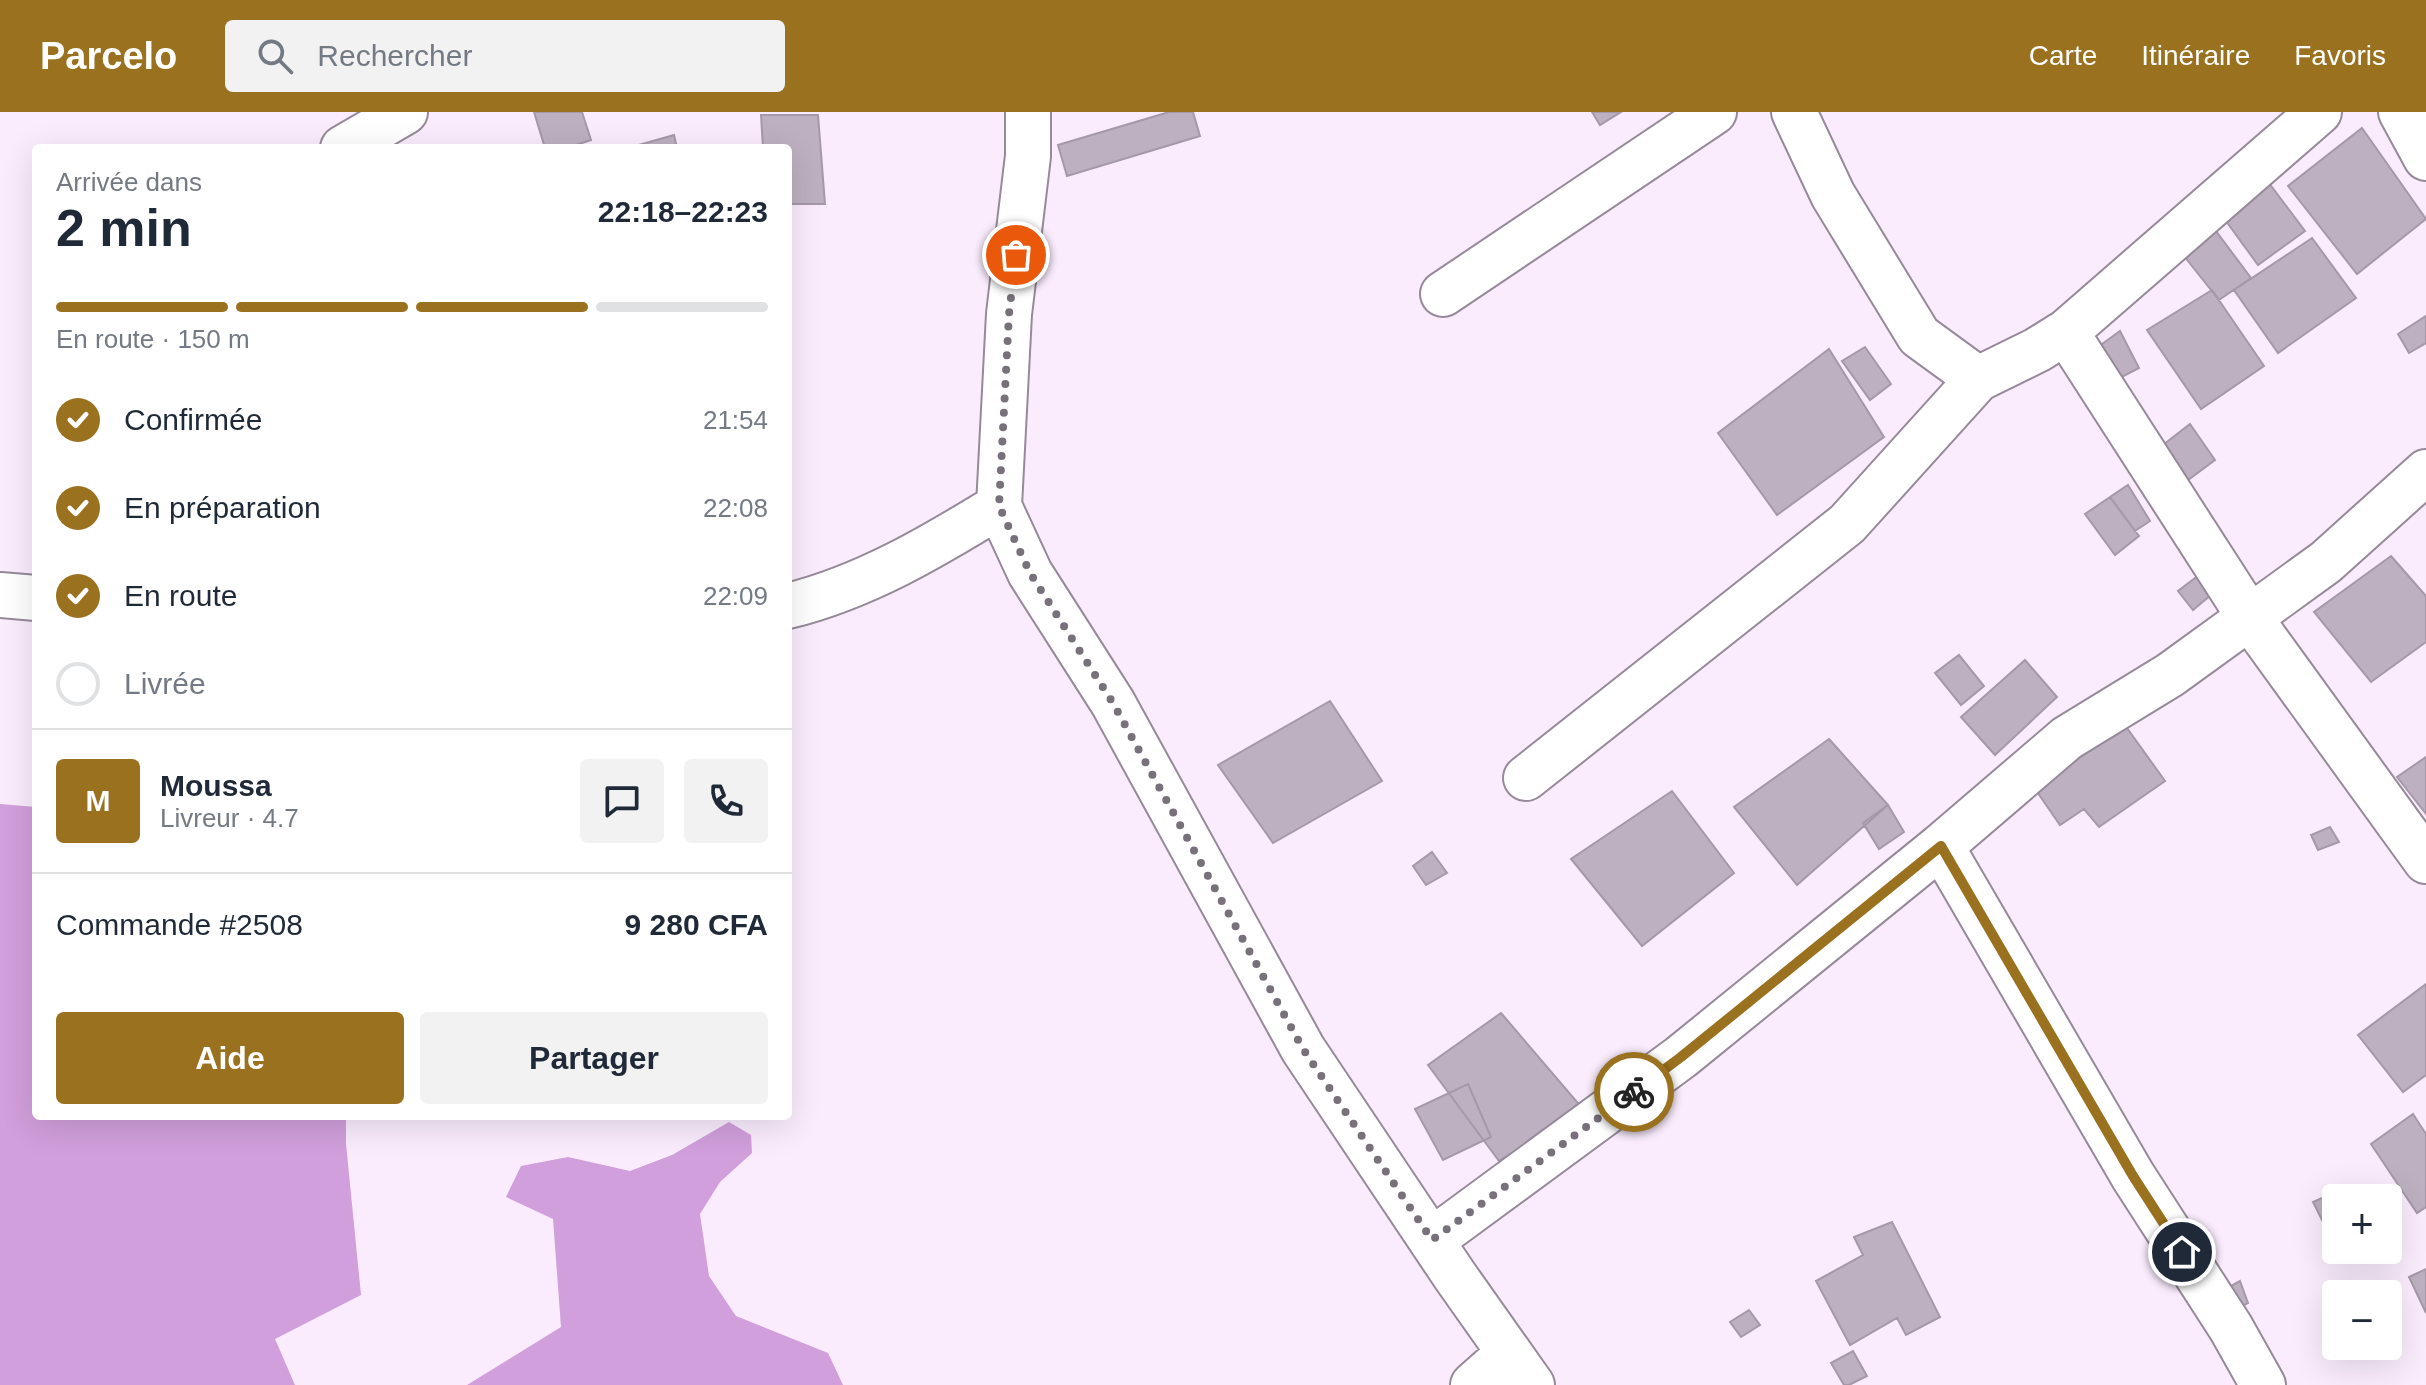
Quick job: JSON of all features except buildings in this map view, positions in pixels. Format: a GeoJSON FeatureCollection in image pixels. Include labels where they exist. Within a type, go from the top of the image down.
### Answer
{"type":"FeatureCollection","features":[{"type":"Feature","properties":{"kind":"street"},"geometry":{"type":"LineString","coordinates":[[350,144],[405,112]]}},
{"type":"Feature","properties":{"kind":"street"},"geometry":{"type":"LineString","coordinates":[[1028,112],[1028,156],[1009,314],[999,506],[1030,573],[1113,703],[1303,1049],[1521,1369],[1473,1385]]}},
{"type":"Feature","properties":{"kind":"street"},"geometry":{"type":"LineString","coordinates":[[1443,294],[1714,112]]}},
{"type":"Feature","properties":{"kind":"street"},"geometry":{"type":"LineString","coordinates":[[1794,112],[1833,195],[1919,336],[1978,379]]}},
{"type":"Feature","properties":{"kind":"street"},"geometry":{"type":"LineString","coordinates":[[1526,778],[1847,524],[1978,379],[2066,332],[2319,112]]}},
{"type":"Feature","properties":{"kind":"street"},"geometry":{"type":"LineString","coordinates":[[2401,112],[2426,158]]}},
{"type":"Feature","properties":{"kind":"street"},"geometry":{"type":"LineString","coordinates":[[2066,332],[2250,618],[2426,861]]}},
{"type":"Feature","properties":{"kind":"street"},"geometry":{"type":"LineString","coordinates":[[1432,1240],[1681,1057],[1941,846],[2067,738],[2170,675],[2326,562],[2426,472]]}},
{"type":"Feature","properties":{"kind":"street"},"geometry":{"type":"LineString","coordinates":[[792,605],[814,600],[893,568],[999,506]]}},
{"type":"Feature","properties":{"kind":"street"},"geometry":{"type":"LineString","coordinates":[[0,595],[32,598]]}},
{"type":"Feature","properties":{"kind":"street"},"geometry":{"type":"LineString","coordinates":[[1941,846],[2133,1176],[2231,1328],[2263,1385]]}},
{"type":"Feature","properties":{"kind":"shaded area"},"geometry":{"type":"Polygon","coordinates":[[[0,804],[32,807],[32,1120],[346,1120],[361,1295],[275,1339],[295,1385],[0,1385],[0,804]]]}},
{"type":"Feature","properties":{"kind":"shaded area"},"geometry":{"type":"Polygon","coordinates":[[[729,1122],[751,1135],[752,1153],[720,1182],[700,1214],[709,1276],[736,1316],[828,1353],[843,1385],[467,1385],[561,1327],[553,1219],[506,1197],[521,1166],[568,1157],[630,1171],[672,1155],[729,1122]]]}},
{"type":"Feature","properties":{"kind":"way so far"},"geometry":{"type":"LineString","coordinates":[[1016,255],[1002,416],[999,506],[1030,573],[1113,703],[1303,1049],[1432,1240],[1634,1092]]}},
{"type":"Feature","properties":{"kind":"route"},"geometry":{"type":"LineString","coordinates":[[1634,1092],[1941,846],[2133,1176],[2182,1252]]}}]}
